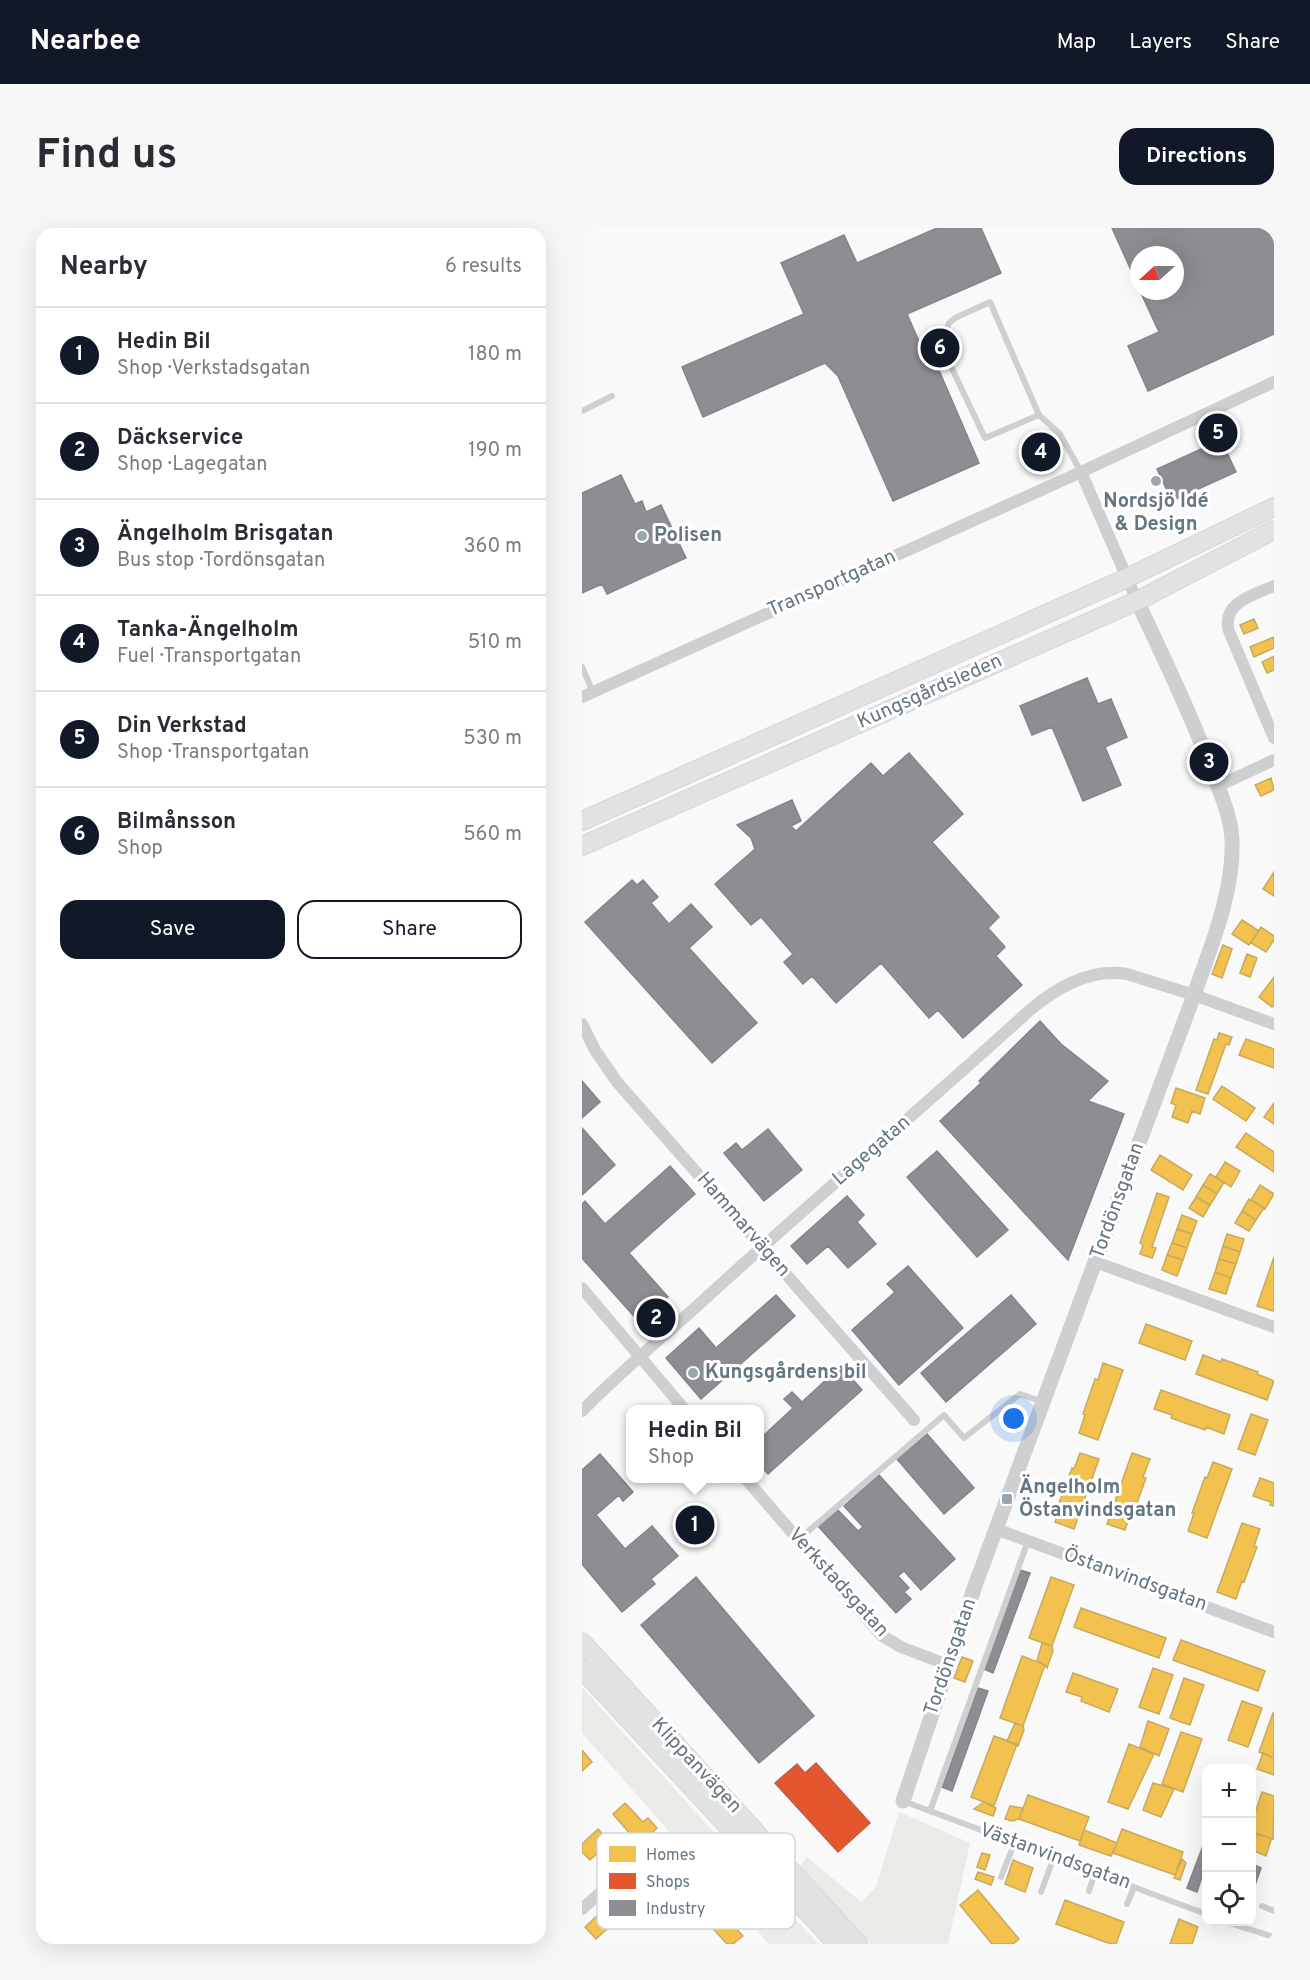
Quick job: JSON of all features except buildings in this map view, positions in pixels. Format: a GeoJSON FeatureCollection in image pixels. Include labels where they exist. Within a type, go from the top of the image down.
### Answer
{"type":"FeatureCollection","features":[{"type":"Feature","properties":{"kind":"main road","name":"Kungsgårdsleden"},"geometry":{"type":"LineString","coordinates":[[582,821],[1127,578],[1274,507]]}},
{"type":"Feature","properties":{"kind":"main road","name":"Kungsgårdsleden"},"geometry":{"type":"LineString","coordinates":[[582,846],[1137,601],[1274,530]]}},
{"type":"Feature","properties":{"kind":"main road","name":"Klippanvägen"},"geometry":{"type":"LineString","coordinates":[[582,1642],[757,1833]]}},
{"type":"Feature","properties":{"kind":"main road","name":"Klippanvägen"},"geometry":{"type":"LineString","coordinates":[[582,1669],[734,1833]]}},
{"type":"Feature","properties":{"kind":"main road","name":"Klippanvägen"},"geometry":{"type":"LineString","coordinates":[[795,1875],[858,1944]]}},
{"type":"Feature","properties":{"kind":"main road","name":"Klippanvägen"},"geometry":{"type":"LineString","coordinates":[[795,1899],[837,1944]]}},
{"type":"Feature","properties":{"kind":"street","name":"Transportgatan"},"geometry":{"type":"LineString","coordinates":[[587,695],[1081,472],[1274,382]]}},
{"type":"Feature","properties":{"kind":"street"},"geometry":{"type":"LineString","coordinates":[[1081,472],[1137,601]]}},
{"type":"Feature","properties":{"kind":"street"},"geometry":{"type":"LineString","coordinates":[[1274,586],[1236,604],[1229,613],[1227,621],[1231,637],[1274,738]]}},
{"type":"Feature","properties":{"kind":"street","name":"Tordönsgatan"},"geometry":{"type":"LineString","coordinates":[[903,1801],[996,1529],[1194,995],[1224,904],[1230,866],[1231,829],[1218,786],[1194,725],[1137,601]]}},
{"type":"Feature","properties":{"kind":"street"},"geometry":{"type":"LineString","coordinates":[[1218,786],[1274,760]]}},
{"type":"Feature","properties":{"kind":"street","name":"Lagegatan"},"geometry":{"type":"LineString","coordinates":[[582,1411],[606,1386],[641,1358],[762,1247],[1030,1010],[1061,986],[1098,975],[1118,972],[1194,995],[1274,1024]]}},
{"type":"Feature","properties":{"kind":"street","name":"Hammarvägen"},"geometry":{"type":"LineString","coordinates":[[582,1024],[595,1050],[617,1082],[914,1420]]}},
{"type":"Feature","properties":{"kind":"street"},"geometry":{"type":"LineString","coordinates":[[1095,1262],[1274,1327]]}},
{"type":"Feature","properties":{"kind":"street"},"geometry":{"type":"LineString","coordinates":[[582,1288],[682,1405]]}},
{"type":"Feature","properties":{"kind":"street","name":"Verkstadsgatan"},"geometry":{"type":"LineString","coordinates":[[748,1483],[881,1635],[901,1647],[948,1665]]}},
{"type":"Feature","properties":{"kind":"street","name":"Östanvindsgatan"},"geometry":{"type":"LineString","coordinates":[[996,1529],[1274,1632]]}},
{"type":"Feature","properties":{"kind":"street"},"geometry":{"type":"LineString","coordinates":[[582,1909],[597,1895]]}},
{"type":"Feature","properties":{"kind":"lane"},"geometry":{"type":"LineString","coordinates":[[1039,415],[985,438],[946,356],[944,336],[949,323],[990,302],[1039,415],[1060,434],[1081,472]]}},
{"type":"Feature","properties":{"kind":"lane"},"geometry":{"type":"LineString","coordinates":[[582,411],[612,396]]}},
{"type":"Feature","properties":{"kind":"lane"},"geometry":{"type":"LineString","coordinates":[[582,667],[587,695]]}},
{"type":"Feature","properties":{"kind":"lane"},"geometry":{"type":"LineString","coordinates":[[798,1540],[944,1415],[964,1438],[1020,1394],[1043,1402]]}},
{"type":"Feature","properties":{"kind":"lane"},"geometry":{"type":"LineString","coordinates":[[930,1811],[1028,1541]]}},
{"type":"Feature","properties":{"kind":"lane","name":"Västanvindsgatan"},"geometry":{"type":"LineString","coordinates":[[903,1801],[1202,1912]]}},
{"type":"Feature","properties":{"kind":"lane"},"geometry":{"type":"LineString","coordinates":[[1001,1877],[1015,1842]]}},
{"type":"Feature","properties":{"kind":"lane"},"geometry":{"type":"LineString","coordinates":[[1041,1892],[1054,1857]]}},
{"type":"Feature","properties":{"kind":"lane"},"geometry":{"type":"LineString","coordinates":[[1089,1891],[1095,1872]]}},
{"type":"Feature","properties":{"kind":"lane"},"geometry":{"type":"LineString","coordinates":[[1127,1904],[1134,1887]]}},
{"type":"Feature","properties":{"kind":"lane"},"geometry":{"type":"LineString","coordinates":[[1262,1906],[1274,1911]]}},
{"type":"Feature","properties":{"kind":"lane"},"geometry":{"type":"LineString","coordinates":[[1239,1926],[1274,1937]]}},
{"type":"Feature","properties":{"kind":"shaded area"},"geometry":{"type":"Polygon","coordinates":[[[582,1687],[714,1833],[671,1833],[582,1733],[582,1687]]]}},
{"type":"Feature","properties":{"kind":"shaded area"},"geometry":{"type":"Polygon","coordinates":[[[899,1812],[970,1843],[948,1944],[870,1944],[800,1866],[807,1857],[861,1902],[876,1887],[899,1812]]]}},
{"type":"Feature","properties":{"kind":"shaded area"},"geometry":{"type":"Polygon","coordinates":[[[795,1919],[819,1944],[769,1944],[756,1929],[795,1929],[795,1919]]]}},
{"type":"Feature","properties":{"kind":"place","name":"Bilmånsson"},"geometry":{"type":"Point","coordinates":[940,348]}},
{"type":"Feature","properties":{"kind":"place","name":"Din Verkstad"},"geometry":{"type":"Point","coordinates":[1218,433]}},
{"type":"Feature","properties":{"kind":"place","name":"Tanka-Ängelholm"},"geometry":{"type":"Point","coordinates":[1041,452]}},
{"type":"Feature","properties":{"kind":"place","name":"Nordsjö Idé & Design"},"geometry":{"type":"Point","coordinates":[1156,481]}},
{"type":"Feature","properties":{"kind":"place","name":"Polisen"},"geometry":{"type":"Point","coordinates":[642,536]}},
{"type":"Feature","properties":{"kind":"place","name":"Ängelholm Brisgatan"},"geometry":{"type":"Point","coordinates":[1209,762]}},
{"type":"Feature","properties":{"kind":"place","name":"Däckservice"},"geometry":{"type":"Point","coordinates":[656,1318]}},
{"type":"Feature","properties":{"kind":"place","name":"Kungsgårdens bil"},"geometry":{"type":"Point","coordinates":[693,1373]}},
{"type":"Feature","properties":{"kind":"place","name":"Ängelholm Östanvindsgatan"},"geometry":{"type":"Point","coordinates":[1007,1499]}},
{"type":"Feature","properties":{"kind":"place","name":"Hedin Bil"},"geometry":{"type":"Point","coordinates":[695,1525]}}]}
